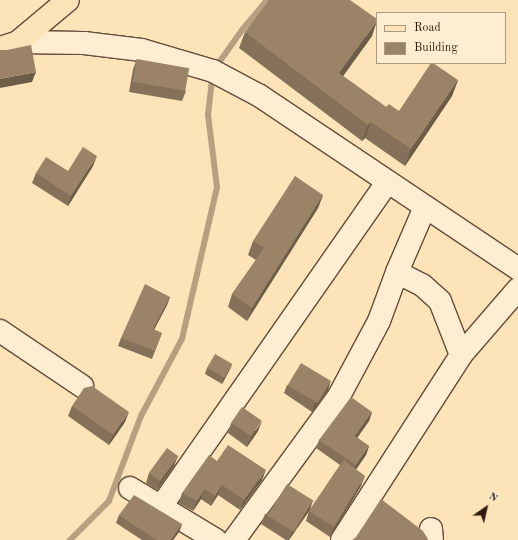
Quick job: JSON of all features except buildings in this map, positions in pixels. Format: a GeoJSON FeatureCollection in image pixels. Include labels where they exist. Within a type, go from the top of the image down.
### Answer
{"type":"FeatureCollection","features":[{"type":"Feature","properties":{"kind":"main road"},"geometry":{"type":"LineString","coordinates":[[9,45],[68,0]]}},
{"type":"Feature","properties":{"kind":"street"},"geometry":{"type":"LineString","coordinates":[[9,45],[84,43],[142,50],[213,71],[260,96],[518,269]]}},
{"type":"Feature","properties":{"kind":"street"},"geometry":{"type":"LineString","coordinates":[[160,508],[387,182]]}},
{"type":"Feature","properties":{"kind":"street"},"geometry":{"type":"LineString","coordinates":[[234,540],[338,396],[379,321],[397,272],[425,207]]}},
{"type":"Feature","properties":{"kind":"street"},"geometry":{"type":"LineString","coordinates":[[397,272],[422,285],[440,301],[461,355]]}},
{"type":"Feature","properties":{"kind":"street"},"geometry":{"type":"LineString","coordinates":[[342,540],[461,355],[518,288]]}},
{"type":"Feature","properties":{"kind":"street"},"geometry":{"type":"LineString","coordinates":[[0,331],[82,386]]}},
{"type":"Feature","properties":{"kind":"street"},"geometry":{"type":"LineString","coordinates":[[130,488],[160,508],[216,540]]}},
{"type":"Feature","properties":{"kind":"waterway"},"geometry":{"type":"LineString","coordinates":[[70,540],[109,501],[141,416],[182,339],[217,187],[208,115],[213,71],[242,30],[267,0]]}}]}
